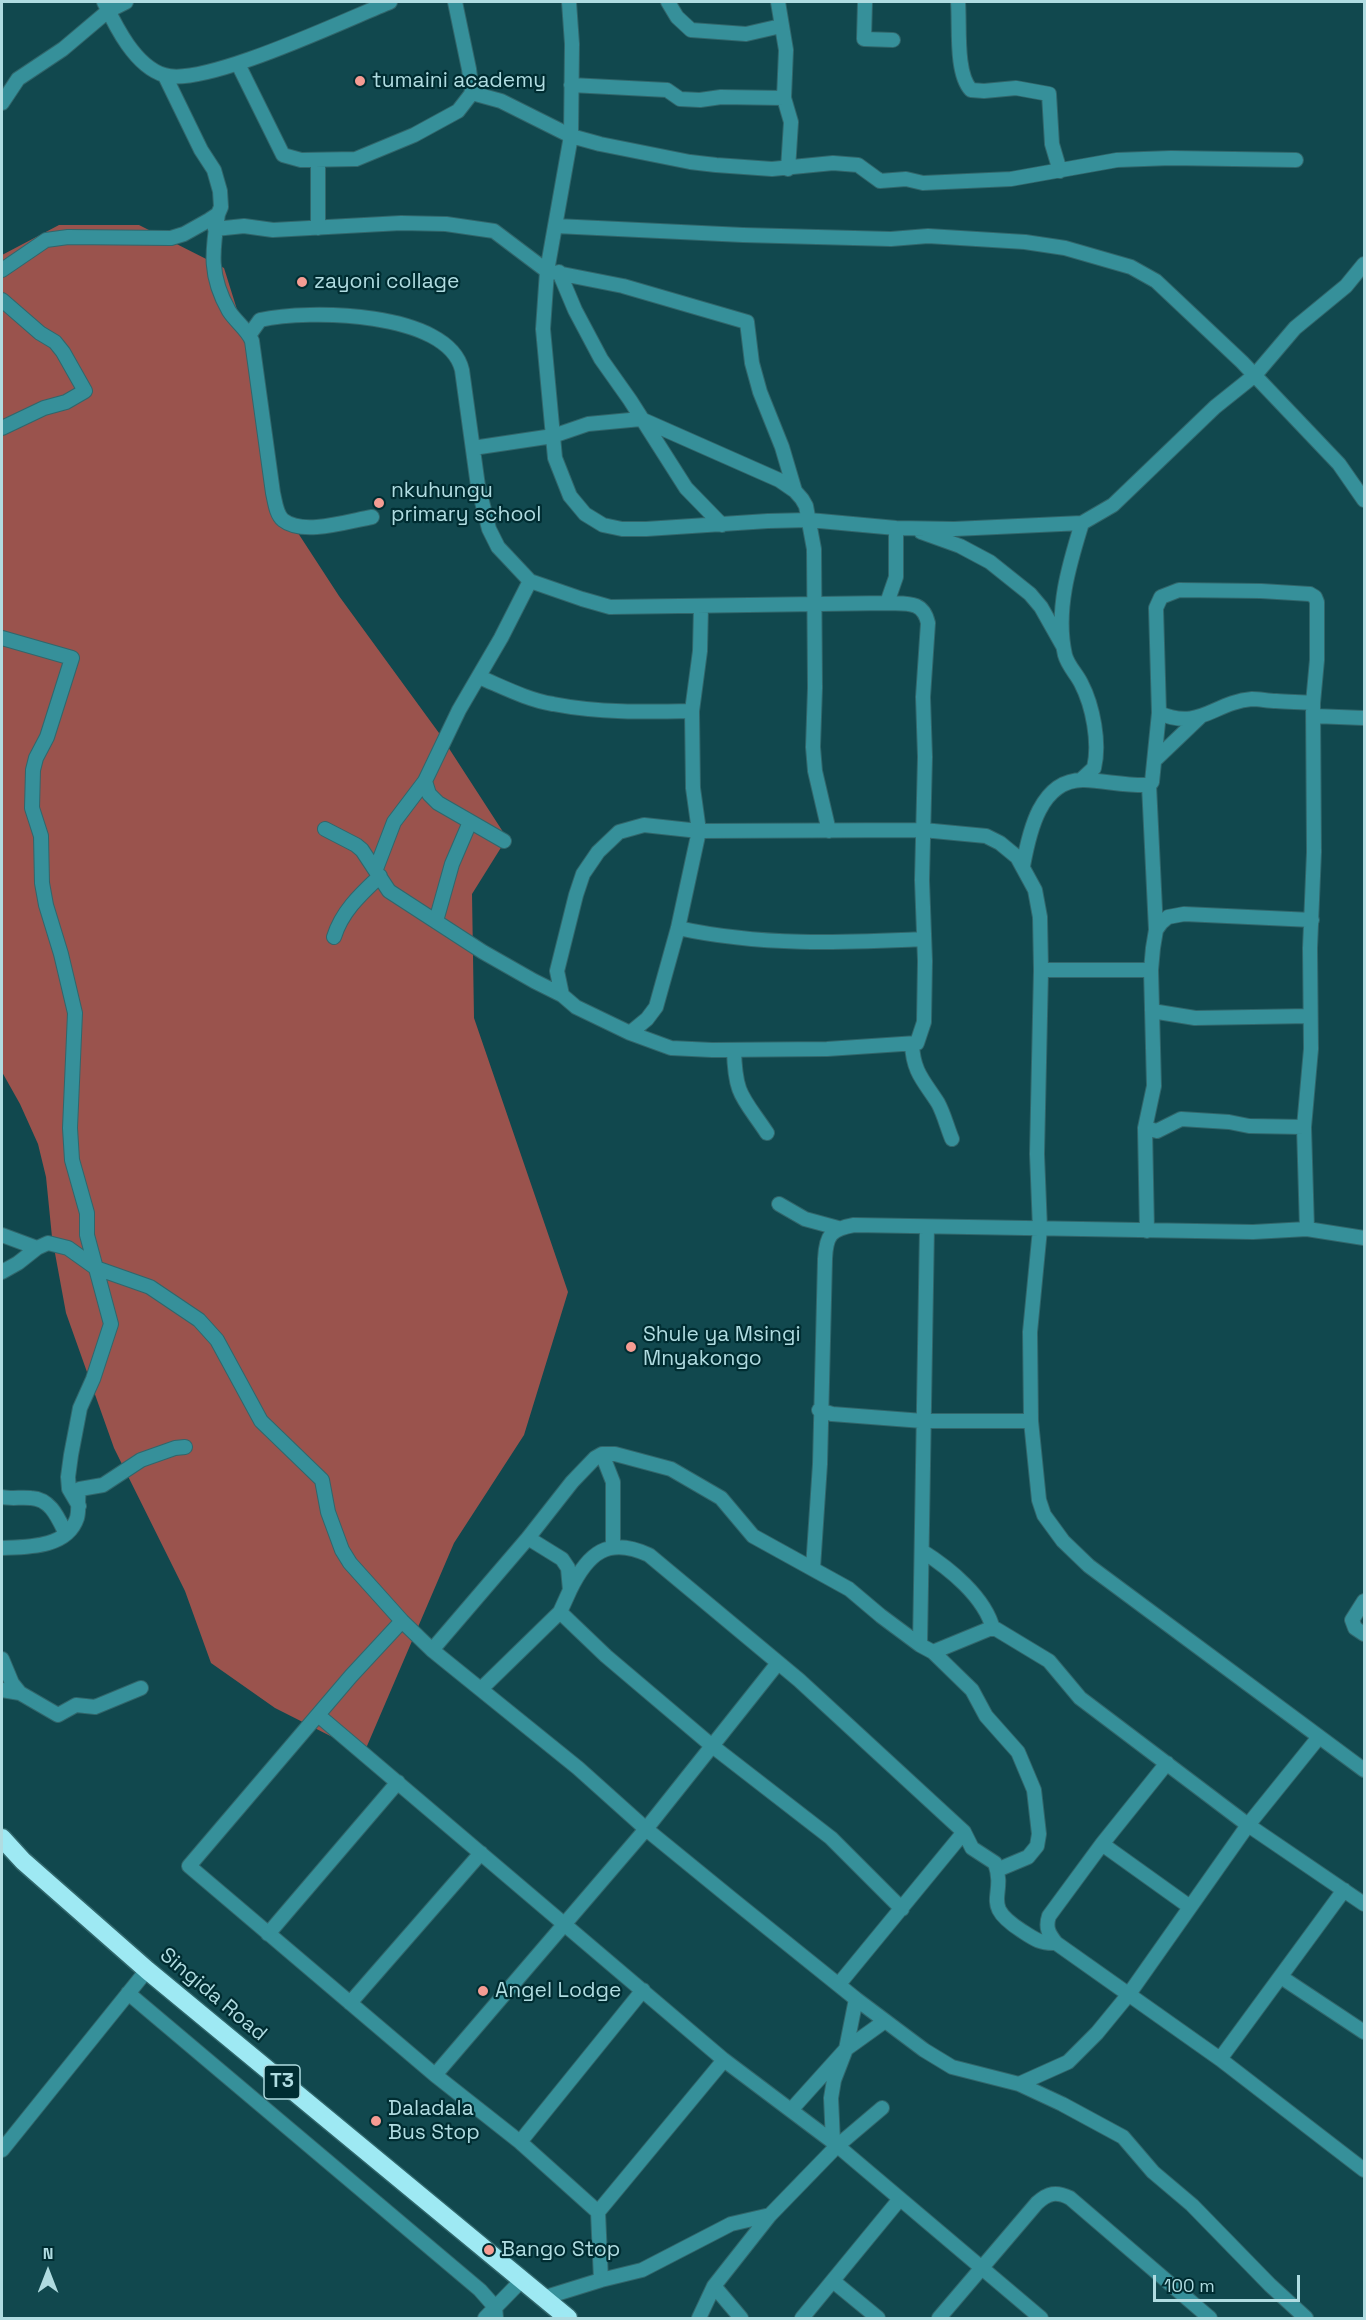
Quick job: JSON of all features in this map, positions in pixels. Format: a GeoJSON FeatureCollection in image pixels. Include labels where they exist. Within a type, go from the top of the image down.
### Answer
{"type":"FeatureCollection","features":[{"type":"Feature","properties":{"kind":"highway","name":"Singida Road"},"geometry":{"type":"LineString","coordinates":[[2,1838],[23,1861],[147,1970],[568,2319]]}},
{"type":"Feature","properties":{"kind":"street"},"geometry":{"type":"LineString","coordinates":[[2,103],[18,79],[63,49],[106,6],[126,2]]}},
{"type":"Feature","properties":{"kind":"street"},"geometry":{"type":"LineString","coordinates":[[106,6],[133,51],[152,69],[165,76],[207,72],[238,64],[390,2]]}},
{"type":"Feature","properties":{"kind":"street"},"geometry":{"type":"LineString","coordinates":[[238,64],[283,155],[302,160],[356,159],[414,135],[458,111],[472,93],[455,2]]}},
{"type":"Feature","properties":{"kind":"street"},"geometry":{"type":"LineString","coordinates":[[569,2],[572,44],[571,136],[556,226],[553,271],[543,329],[555,458],[570,496],[585,514],[603,525],[622,529],[646,529],[768,520],[809,520],[902,528],[954,529],[1082,523],[1113,505],[1215,407],[1255,375],[1295,328],[1346,286],[1365,264]]}},
{"type":"Feature","properties":{"kind":"street"},"geometry":{"type":"LineString","coordinates":[[668,2],[677,17],[691,30],[746,34],[781,26]]}},
{"type":"Feature","properties":{"kind":"street"},"geometry":{"type":"LineString","coordinates":[[778,2],[786,50],[784,98],[791,122],[788,169]]}},
{"type":"Feature","properties":{"kind":"street"},"geometry":{"type":"LineString","coordinates":[[865,2],[864,39],[893,40]]}},
{"type":"Feature","properties":{"kind":"street"},"geometry":{"type":"LineString","coordinates":[[958,2],[961,68],[966,84],[971,90],[1016,88],[1049,94],[1052,144],[1060,171]]}},
{"type":"Feature","properties":{"kind":"street"},"geometry":{"type":"LineString","coordinates":[[165,76],[218,179],[221,207],[215,229],[212,258],[220,292],[230,312],[250,334],[274,500],[279,514],[284,520],[308,528],[372,517]]}},
{"type":"Feature","properties":{"kind":"street"},"geometry":{"type":"LineString","coordinates":[[571,85],[667,90],[680,99],[784,98]]}},
{"type":"Feature","properties":{"kind":"street"},"geometry":{"type":"LineString","coordinates":[[472,93],[501,101],[571,136],[690,162],[772,169],[833,163],[858,165],[880,181],[906,179],[923,183],[1011,179],[1117,160],[1171,158],[1296,160]]}},
{"type":"Feature","properties":{"kind":"street"},"geometry":{"type":"LineString","coordinates":[[318,160],[318,228]]}},
{"type":"Feature","properties":{"kind":"street"},"geometry":{"type":"LineString","coordinates":[[2,270],[46,240],[68,237],[171,238],[184,234],[218,214]]}},
{"type":"Feature","properties":{"kind":"street"},"geometry":{"type":"LineString","coordinates":[[215,229],[244,226],[273,230],[401,223],[446,224],[494,231],[553,271],[623,286],[747,322],[752,363],[760,392],[782,447],[795,491]]}},
{"type":"Feature","properties":{"kind":"street"},"geometry":{"type":"LineString","coordinates":[[556,226],[891,239],[928,236],[1025,242],[1065,248],[1131,267],[1146,273],[1255,375],[1339,464],[1365,500]]}},
{"type":"Feature","properties":{"kind":"street"},"geometry":{"type":"LineString","coordinates":[[553,271],[601,359],[686,488],[722,525]]}},
{"type":"Feature","properties":{"kind":"street"},"geometry":{"type":"LineString","coordinates":[[2,300],[40,333],[55,342],[86,391],[66,402],[44,408],[2,428]]}},
{"type":"Feature","properties":{"kind":"street"},"geometry":{"type":"LineString","coordinates":[[250,334],[260,320],[299,315],[347,316],[378,320],[425,331],[453,350],[460,360],[478,486],[489,530],[508,560],[530,581],[610,607],[886,603],[916,604],[925,612],[928,623],[923,697],[925,757],[922,880],[924,1022],[920,1038],[912,1044],[827,1049],[671,1048],[630,1033],[576,1007],[562,995],[534,981],[436,921],[389,891],[356,845],[325,829]]}},
{"type":"Feature","properties":{"kind":"street"},"geometry":{"type":"LineString","coordinates":[[473,448],[554,436],[588,424],[641,419],[779,480],[795,491],[806,506],[814,549],[813,747],[815,771],[829,831]]}},
{"type":"Feature","properties":{"kind":"street"},"geometry":{"type":"LineString","coordinates":[[1023,866],[1029,834],[1049,795],[1057,788],[1081,780],[1094,768],[1096,761],[1093,720],[1088,697],[1069,666],[1064,646],[1063,595],[1082,523]]}},
{"type":"Feature","properties":{"kind":"street"},"geometry":{"type":"LineString","coordinates":[[886,603],[896,577],[902,528]]}},
{"type":"Feature","properties":{"kind":"street"},"geometry":{"type":"LineString","coordinates":[[902,528],[960,546],[990,562],[1030,594],[1041,607],[1064,646]]}},
{"type":"Feature","properties":{"kind":"street"},"geometry":{"type":"LineString","coordinates":[[334,937],[340,920],[351,904],[378,873],[394,822],[425,781],[459,710],[530,581]]}},
{"type":"Feature","properties":{"kind":"street"},"geometry":{"type":"LineString","coordinates":[[1147,1231],[1145,1128],[1154,1086],[1151,970],[1156,930],[1149,785],[1154,777],[1159,713],[1156,608],[1161,597],[1179,590],[1310,594],[1317,602],[1317,660],[1313,709],[1311,1049],[1304,1127],[1307,1229]]}},
{"type":"Feature","properties":{"kind":"street"},"geometry":{"type":"LineString","coordinates":[[630,1033],[647,1020],[656,1007],[678,928],[699,831],[693,788],[692,711],[700,651],[700,606]]}},
{"type":"Feature","properties":{"kind":"street"},"geometry":{"type":"LineString","coordinates":[[2,638],[72,658],[51,727],[36,758],[33,770],[32,808],[41,836],[41,875],[46,905],[75,1013],[70,1128],[72,1160],[87,1213],[87,1235],[110,1315],[111,1330],[80,1408],[71,1455],[69,1488],[79,1506]]}},
{"type":"Feature","properties":{"kind":"street"},"geometry":{"type":"LineString","coordinates":[[479,677],[531,699],[553,704],[615,712],[692,711]]}},
{"type":"Feature","properties":{"kind":"street"},"geometry":{"type":"LineString","coordinates":[[1159,713],[1173,719],[1200,717],[1227,705],[1252,699],[1365,718]]}},
{"type":"Feature","properties":{"kind":"street"},"geometry":{"type":"LineString","coordinates":[[1155,760],[1200,717]]}},
{"type":"Feature","properties":{"kind":"street"},"geometry":{"type":"LineString","coordinates":[[1081,780],[1137,786],[1149,785]]}},
{"type":"Feature","properties":{"kind":"street"},"geometry":{"type":"LineString","coordinates":[[425,781],[429,794],[438,803],[504,841]]}},
{"type":"Feature","properties":{"kind":"street"},"geometry":{"type":"LineString","coordinates":[[436,921],[452,864],[470,822]]}},
{"type":"Feature","properties":{"kind":"street"},"geometry":{"type":"LineString","coordinates":[[562,995],[557,971],[583,874],[598,852],[619,832],[644,825],[699,831],[923,830],[986,836],[1008,848],[1023,866],[1035,890],[1040,917],[1037,1154],[1040,1229],[1030,1332],[1031,1421],[1039,1500],[1044,1515],[1064,1541],[1089,1566],[1125,1595],[1198,1645],[1365,1770]]}},
{"type":"Feature","properties":{"kind":"street"},"geometry":{"type":"LineString","coordinates":[[1008,848],[1029,834]]}},
{"type":"Feature","properties":{"kind":"street"},"geometry":{"type":"LineString","coordinates":[[1156,930],[1168,917],[1184,914],[1312,920]]}},
{"type":"Feature","properties":{"kind":"street"},"geometry":{"type":"LineString","coordinates":[[678,928],[754,941],[854,942],[924,939]]}},
{"type":"Feature","properties":{"kind":"street"},"geometry":{"type":"LineString","coordinates":[[1041,970],[1151,970]]}},
{"type":"Feature","properties":{"kind":"street"},"geometry":{"type":"LineString","coordinates":[[1152,1011],[1195,1018],[1310,1016]]}},
{"type":"Feature","properties":{"kind":"street"},"geometry":{"type":"LineString","coordinates":[[912,1044],[912,1055],[918,1075],[941,1109],[952,1139]]}},
{"type":"Feature","properties":{"kind":"street"},"geometry":{"type":"LineString","coordinates":[[734,1050],[737,1088],[766,1133]]}},
{"type":"Feature","properties":{"kind":"street"},"geometry":{"type":"LineString","coordinates":[[1145,1128],[1157,1131],[1180,1119],[1229,1122],[1249,1126],[1304,1127]]}},
{"type":"Feature","properties":{"kind":"street"},"geometry":{"type":"LineString","coordinates":[[778,1204],[805,1219],[838,1228],[854,1225],[1253,1232],[1307,1229],[1365,1238]]}},
{"type":"Feature","properties":{"kind":"street"},"geometry":{"type":"LineString","coordinates":[[920,1645],[927,1227]]}},
{"type":"Feature","properties":{"kind":"street"},"geometry":{"type":"LineString","coordinates":[[813,1568],[820,1464],[819,1410],[826,1246],[830,1236],[838,1228]]}},
{"type":"Feature","properties":{"kind":"street"},"geometry":{"type":"LineString","coordinates":[[2,1235],[37,1248]]}},
{"type":"Feature","properties":{"kind":"street"},"geometry":{"type":"LineString","coordinates":[[2,1272],[48,1243],[68,1248],[96,1268],[150,1287],[199,1320],[217,1340],[261,1421],[322,1480],[328,1512],[346,1557],[402,1621],[432,1650],[578,1768],[646,1829],[856,1999],[924,2050],[952,2067],[1019,2084],[1123,2137],[1153,2172],[1192,2205],[1306,2319]]}},
{"type":"Feature","properties":{"kind":"street"},"geometry":{"type":"LineString","coordinates":[[819,1410],[832,1414],[923,1421],[1031,1421]]}},
{"type":"Feature","properties":{"kind":"street"},"geometry":{"type":"LineString","coordinates":[[2,1548],[28,1547],[56,1541],[66,1534],[78,1517],[80,1489],[103,1485],[141,1460],[175,1448],[185,1447]]}},
{"type":"Feature","properties":{"kind":"street"},"geometry":{"type":"LineString","coordinates":[[432,1650],[528,1538],[572,1482],[595,1458],[602,1454],[615,1454],[671,1469],[721,1498],[753,1536],[849,1589],[920,1645],[933,1652],[972,1690],[986,1716],[1018,1752],[1034,1790],[1039,1833],[1037,1846],[1028,1857],[998,1870]]}},
{"type":"Feature","properties":{"kind":"street"},"geometry":{"type":"LineString","coordinates":[[602,1454],[613,1482],[613,1546]]}},
{"type":"Feature","properties":{"kind":"street"},"geometry":{"type":"LineString","coordinates":[[2,1497],[34,1498],[43,1501],[51,1506],[66,1534]]}},
{"type":"Feature","properties":{"kind":"street"},"geometry":{"type":"LineString","coordinates":[[528,1538],[562,1559],[568,1568],[570,1590]]}},
{"type":"Feature","properties":{"kind":"street"},"geometry":{"type":"LineString","coordinates":[[482,1689],[560,1612],[576,1577],[591,1558],[613,1546],[638,1549],[649,1555],[799,1680],[964,1832],[972,1848],[995,1863],[998,1870],[997,1903],[999,1913],[1004,1920],[1037,1941],[1056,1943]]}},
{"type":"Feature","properties":{"kind":"street"},"geometry":{"type":"LineString","coordinates":[[922,1551],[946,1567],[976,1598],[987,1611],[993,1629]]}},
{"type":"Feature","properties":{"kind":"street"},"geometry":{"type":"LineString","coordinates":[[1365,1601],[1352,1620],[1354,1628],[1365,1634]]}},
{"type":"Feature","properties":{"kind":"street"},"geometry":{"type":"LineString","coordinates":[[560,1612],[606,1656],[711,1745],[831,1838],[902,1909]]}},
{"type":"Feature","properties":{"kind":"street"},"geometry":{"type":"LineString","coordinates":[[402,1621],[189,1866],[435,2075],[520,2142],[598,2212]]}},
{"type":"Feature","properties":{"kind":"street"},"geometry":{"type":"LineString","coordinates":[[933,1652],[993,1629],[1020,1641],[1049,1661],[1080,1698],[1248,1825],[1365,1904]]}},
{"type":"Feature","properties":{"kind":"street"},"geometry":{"type":"LineString","coordinates":[[2,1659],[12,1683],[20,1693]]}},
{"type":"Feature","properties":{"kind":"street"},"geometry":{"type":"LineString","coordinates":[[435,2075],[646,1829],[778,1663]]}},
{"type":"Feature","properties":{"kind":"street"},"geometry":{"type":"LineString","coordinates":[[2,1690],[20,1693],[58,1715],[76,1705],[95,1707],[141,1688]]}},
{"type":"Feature","properties":{"kind":"street"},"geometry":{"type":"LineString","coordinates":[[318,1715],[724,2060],[835,2145],[1041,2319]]}},
{"type":"Feature","properties":{"kind":"street"},"geometry":{"type":"LineString","coordinates":[[1019,2084],[1068,2062],[1097,2033],[1129,1994],[1248,1825],[1319,1737]]}},
{"type":"Feature","properties":{"kind":"street"},"geometry":{"type":"LineString","coordinates":[[1167,1763],[1102,1844],[1049,1916],[1047,1930],[1056,1943],[1220,2059],[1365,2170]]}},
{"type":"Feature","properties":{"kind":"street"},"geometry":{"type":"LineString","coordinates":[[268,1934],[398,1782]]}},
{"type":"Feature","properties":{"kind":"street"},"geometry":{"type":"LineString","coordinates":[[839,1984],[964,1832]]}},
{"type":"Feature","properties":{"kind":"street"},"geometry":{"type":"LineString","coordinates":[[1102,1844],[1190,1907]]}},
{"type":"Feature","properties":{"kind":"street"},"geometry":{"type":"LineString","coordinates":[[351,2003],[481,1853]]}},
{"type":"Feature","properties":{"kind":"street"},"geometry":{"type":"LineString","coordinates":[[1220,2059],[1344,1890]]}},
{"type":"Feature","properties":{"kind":"street"},"geometry":{"type":"LineString","coordinates":[[2,2150],[147,1970]]}},
{"type":"Feature","properties":{"kind":"street"},"geometry":{"type":"LineString","coordinates":[[1281,1977],[1365,2032]]}},
{"type":"Feature","properties":{"kind":"street"},"geometry":{"type":"LineString","coordinates":[[520,2142],[643,1990]]}},
{"type":"Feature","properties":{"kind":"street"},"geometry":{"type":"LineString","coordinates":[[128,1994],[480,2289],[496,2313]]}},
{"type":"Feature","properties":{"kind":"street"},"geometry":{"type":"LineString","coordinates":[[835,2145],[831,2098],[834,2080],[846,2049],[856,1999]]}},
{"type":"Feature","properties":{"kind":"street"},"geometry":{"type":"LineString","coordinates":[[791,2110],[846,2049],[885,2022]]}},
{"type":"Feature","properties":{"kind":"street"},"geometry":{"type":"LineString","coordinates":[[600,2280],[598,2212],[724,2060]]}},
{"type":"Feature","properties":{"kind":"street"},"geometry":{"type":"LineString","coordinates":[[699,2319],[714,2286],[770,2216],[835,2145],[882,2108]]}},
{"type":"Feature","properties":{"kind":"street"},"geometry":{"type":"LineString","coordinates":[[939,2319],[1037,2203],[1053,2193],[1061,2193],[1070,2198],[1210,2319]]}},
{"type":"Feature","properties":{"kind":"street"},"geometry":{"type":"LineString","coordinates":[[802,2319],[899,2200]]}},
{"type":"Feature","properties":{"kind":"street"},"geometry":{"type":"LineString","coordinates":[[543,2298],[600,2280],[642,2270],[731,2224],[770,2216]]}},
{"type":"Feature","properties":{"kind":"street"},"geometry":{"type":"LineString","coordinates":[[485,2319],[496,2313],[522,2280]]}},
{"type":"Feature","properties":{"kind":"street"},"geometry":{"type":"LineString","coordinates":[[833,2281],[878,2319]]}},
{"type":"Feature","properties":{"kind":"street"},"geometry":{"type":"LineString","coordinates":[[714,2286],[741,2319]]}},
{"type":"Feature","properties":{"kind":"shaded area"},"geometry":{"type":"Polygon","coordinates":[[[59,225],[139,225],[224,268],[260,383],[272,493],[339,596],[439,733],[507,838],[472,894],[474,1018],[568,1292],[524,1435],[454,1543],[364,1753],[275,1708],[211,1663],[185,1591],[114,1448],[66,1313],[52,1237],[46,1177],[38,1144],[2,1072],[2,255],[59,225]]]}},
{"type":"Feature","properties":{"kind":"place","name":"tumaini academy"},"geometry":{"type":"Point","coordinates":[360,81]}},
{"type":"Feature","properties":{"kind":"place","name":"zayoni collage"},"geometry":{"type":"Point","coordinates":[302,282]}},
{"type":"Feature","properties":{"kind":"place","name":"nkuhungu primary school"},"geometry":{"type":"Point","coordinates":[379,503]}},
{"type":"Feature","properties":{"kind":"place","name":"Shule ya Msingi Mnyakongo"},"geometry":{"type":"Point","coordinates":[631,1347]}},
{"type":"Feature","properties":{"kind":"place","name":"Angel Lodge"},"geometry":{"type":"Point","coordinates":[483,1991]}},
{"type":"Feature","properties":{"kind":"place","name":"Daladala Bus Stop"},"geometry":{"type":"Point","coordinates":[376,2121]}},
{"type":"Feature","properties":{"kind":"place","name":"Bango Stop"},"geometry":{"type":"Point","coordinates":[489,2250]}}]}
